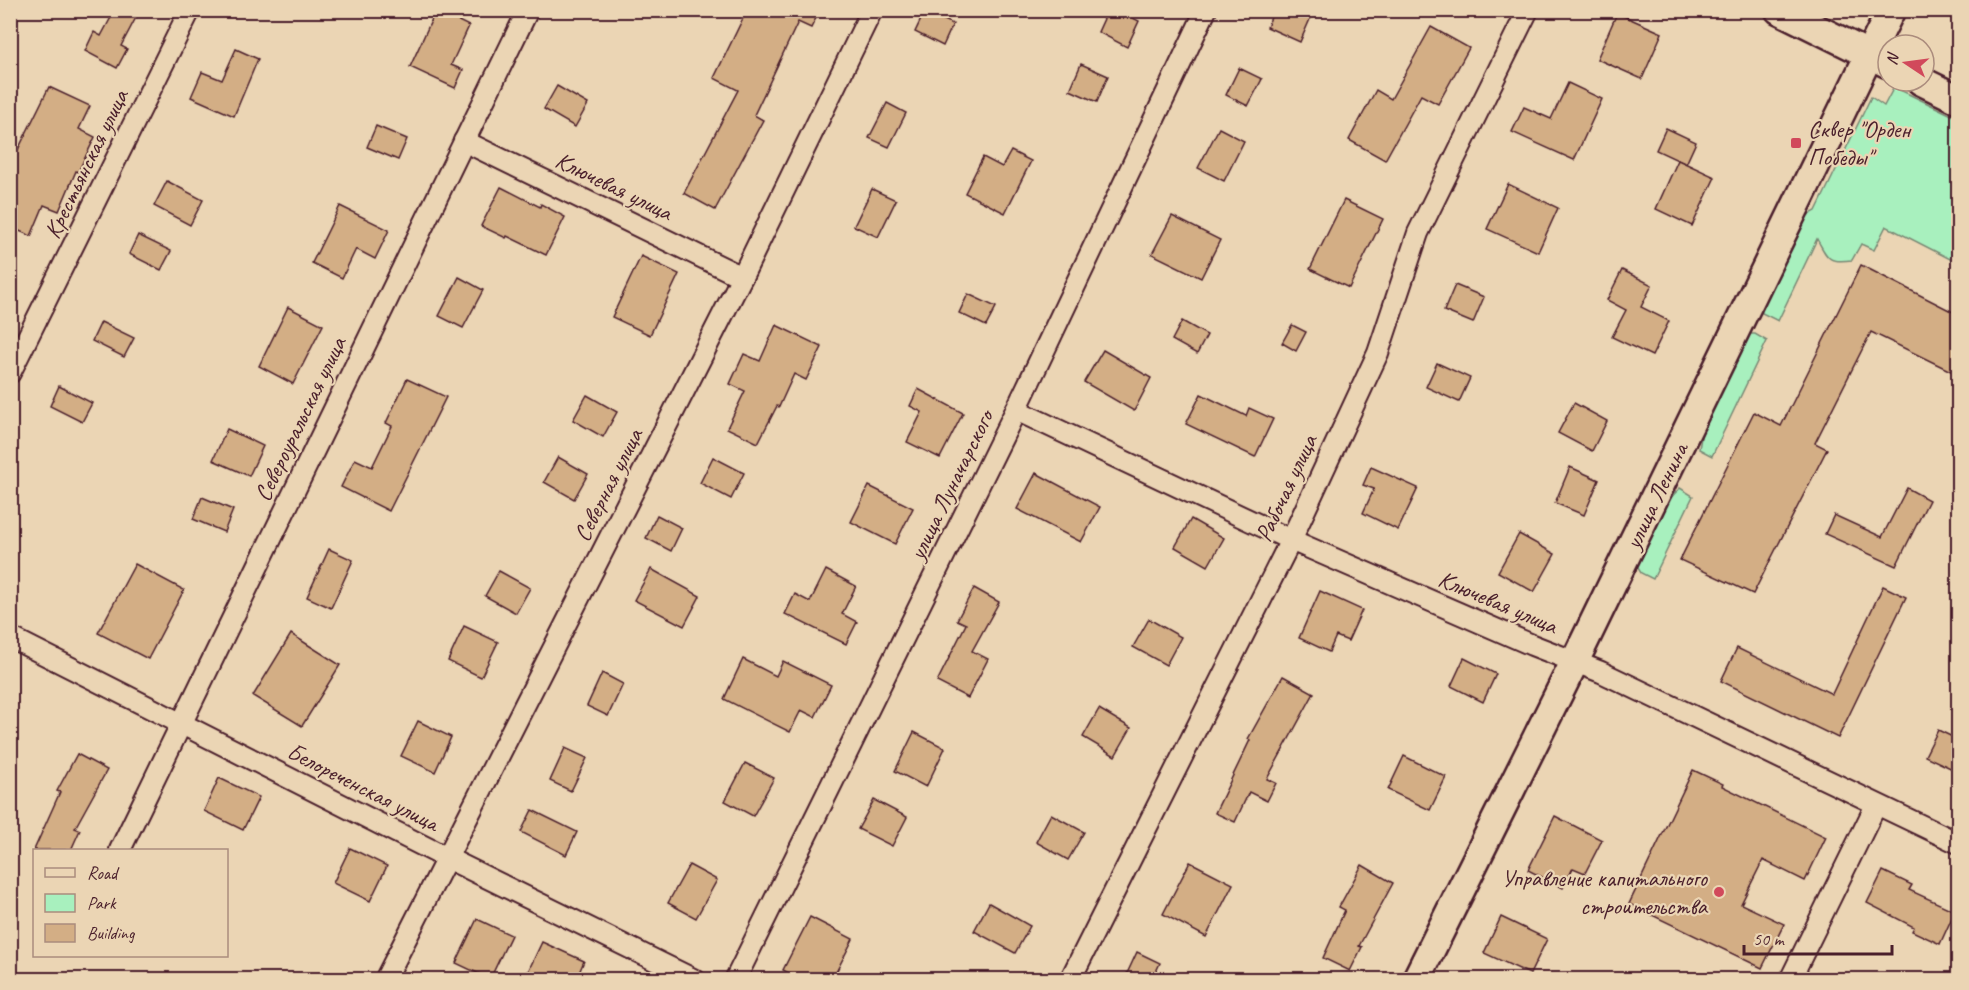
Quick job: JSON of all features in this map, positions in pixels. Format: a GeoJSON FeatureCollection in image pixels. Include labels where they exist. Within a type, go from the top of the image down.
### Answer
{"type":"FeatureCollection","features":[{"type":"Feature","properties":{"kind":"main road"},"geometry":{"type":"LineString","coordinates":[[1779,10],[1876,59]]}},
{"type":"Feature","properties":{"kind":"main road","name":"улица Ленина"},"geometry":{"type":"LineString","coordinates":[[1885,33],[1891,10]]}},
{"type":"Feature","properties":{"kind":"main road","name":"улица Ленина"},"geometry":{"type":"LineString","coordinates":[[1416,980],[1876,64]]}},
{"type":"Feature","properties":{"kind":"main road"},"geometry":{"type":"LineString","coordinates":[[1936,88],[1959,99]]}},
{"type":"Feature","properties":{"kind":"street","name":"Крестьянская улица"},"geometry":{"type":"LineString","coordinates":[[10,373],[190,10]]}},
{"type":"Feature","properties":{"kind":"street","name":"Североуральская улица"},"geometry":{"type":"LineString","coordinates":[[120,849],[528,10]]}},
{"type":"Feature","properties":{"kind":"street","name":"Северная улица"},"geometry":{"type":"LineString","coordinates":[[385,980],[742,277],[872,10]]}},
{"type":"Feature","properties":{"kind":"street","name":"улица Луначарского"},"geometry":{"type":"LineString","coordinates":[[735,980],[1016,410],[1206,10]]}},
{"type":"Feature","properties":{"kind":"street","name":"Рабочая улица"},"geometry":{"type":"LineString","coordinates":[[1070,980],[1291,540],[1378,353],[1418,233],[1528,10]]}},
{"type":"Feature","properties":{"kind":"street","name":"Ключевая улица"},"geometry":{"type":"LineString","coordinates":[[464,141],[742,277]]}},
{"type":"Feature","properties":{"kind":"street","name":"Ключевая улица"},"geometry":{"type":"LineString","coordinates":[[1016,410],[1291,540],[1532,645],[1575,661],[1959,843]]}},
{"type":"Feature","properties":{"kind":"street","name":"Белореченская улица"},"geometry":{"type":"LineString","coordinates":[[10,637],[447,858],[695,980]]}},
{"type":"Feature","properties":{"kind":"street"},"geometry":{"type":"LineString","coordinates":[[1790,980],[1876,805]]}},
{"type":"Feature","properties":{"kind":"green space"},"geometry":{"type":"Polygon","coordinates":[[[1891,93],[1906,93],[1958,118],[1958,263],[1886,226],[1874,250],[1861,244],[1852,260],[1833,260],[1817,239],[1778,321],[1762,313],[1759,302],[1799,220],[1816,211],[1871,97],[1884,106],[1891,93]]]}},
{"type":"Feature","properties":{"kind":"green space"},"geometry":{"type":"Polygon","coordinates":[[[1744,334],[1755,334],[1767,341],[1712,456],[1699,449],[1705,414],[1744,334]]]}},
{"type":"Feature","properties":{"kind":"green space"},"geometry":{"type":"Polygon","coordinates":[[[1680,488],[1693,496],[1653,579],[1641,573],[1636,565],[1658,511],[1680,488]]]}},
{"type":"Feature","properties":{"kind":"building"},"geometry":{"type":"Polygon","coordinates":[[[115,10],[140,10],[121,46],[127,49],[117,68],[85,51],[94,32],[101,36],[115,10]]]}},
{"type":"Feature","properties":{"kind":"building"},"geometry":{"type":"Polygon","coordinates":[[[436,10],[469,26],[451,65],[463,70],[455,88],[410,67],[436,10]]]}},
{"type":"Feature","properties":{"kind":"building"},"geometry":{"type":"Polygon","coordinates":[[[747,10],[820,10],[811,28],[798,22],[754,115],[763,120],[715,210],[684,193],[738,90],[714,78],[747,10]]]}},
{"type":"Feature","properties":{"kind":"building"},"geometry":{"type":"Polygon","coordinates":[[[1108,10],[1117,10],[1139,21],[1127,47],[1098,32],[1108,10]]]}},
{"type":"Feature","properties":{"kind":"building"},"geometry":{"type":"Polygon","coordinates":[[[1274,10],[1314,10],[1300,42],[1267,27],[1274,10]]]}},
{"type":"Feature","properties":{"kind":"building"},"geometry":{"type":"Polygon","coordinates":[[[925,11],[953,24],[943,46],[915,32],[925,11]]]}},
{"type":"Feature","properties":{"kind":"building"},"geometry":{"type":"Polygon","coordinates":[[[1617,13],[1662,33],[1642,79],[1597,59],[1617,13]]]}},
{"type":"Feature","properties":{"kind":"building"},"geometry":{"type":"Polygon","coordinates":[[[1431,27],[1469,48],[1438,104],[1421,95],[1385,160],[1349,140],[1376,90],[1391,99],[1431,27]]]}},
{"type":"Feature","properties":{"kind":"building"},"geometry":{"type":"Polygon","coordinates":[[[236,49],[258,59],[234,116],[191,97],[202,72],[222,80],[236,49]]]}},
{"type":"Feature","properties":{"kind":"building"},"geometry":{"type":"Polygon","coordinates":[[[1081,64],[1108,76],[1097,102],[1070,90],[1081,64]]]}},
{"type":"Feature","properties":{"kind":"building"},"geometry":{"type":"Polygon","coordinates":[[[1239,68],[1262,79],[1248,106],[1226,95],[1239,68]]]}},
{"type":"Feature","properties":{"kind":"building"},"geometry":{"type":"Polygon","coordinates":[[[1568,83],[1602,99],[1574,160],[1512,132],[1524,107],[1551,119],[1568,83]]]}},
{"type":"Feature","properties":{"kind":"building"},"geometry":{"type":"Polygon","coordinates":[[[557,86],[588,104],[575,127],[544,109],[557,86]]]}},
{"type":"Feature","properties":{"kind":"building"},"geometry":{"type":"Polygon","coordinates":[[[49,87],[90,106],[79,129],[95,137],[78,172],[76,171],[59,211],[44,205],[31,236],[10,227],[10,166],[49,87]]]}},
{"type":"Feature","properties":{"kind":"building"},"geometry":{"type":"Polygon","coordinates":[[[887,103],[906,113],[889,147],[869,138],[887,103]]]}},
{"type":"Feature","properties":{"kind":"building"},"geometry":{"type":"Polygon","coordinates":[[[376,126],[407,139],[398,160],[367,147],[376,126]]]}},
{"type":"Feature","properties":{"kind":"building"},"geometry":{"type":"Polygon","coordinates":[[[1219,128],[1244,141],[1224,181],[1198,168],[1219,128]]]}},
{"type":"Feature","properties":{"kind":"building"},"geometry":{"type":"Polygon","coordinates":[[[1666,128],[1696,142],[1686,164],[1656,150],[1666,128]]]}},
{"type":"Feature","properties":{"kind":"building"},"geometry":{"type":"Polygon","coordinates":[[[1011,151],[1031,161],[1005,213],[965,193],[983,157],[1002,167],[1011,151]]]}},
{"type":"Feature","properties":{"kind":"building"},"geometry":{"type":"Polygon","coordinates":[[[1678,160],[1715,177],[1692,226],[1656,209],[1678,160]]]}},
{"type":"Feature","properties":{"kind":"building"},"geometry":{"type":"Polygon","coordinates":[[[167,181],[203,200],[190,225],[154,206],[167,181]]]}},
{"type":"Feature","properties":{"kind":"building"},"geometry":{"type":"Polygon","coordinates":[[[1508,184],[1558,208],[1538,252],[1487,229],[1508,184]]]}},
{"type":"Feature","properties":{"kind":"building"},"geometry":{"type":"Polygon","coordinates":[[[501,187],[565,217],[546,255],[481,226],[501,187]]]}},
{"type":"Feature","properties":{"kind":"building"},"geometry":{"type":"Polygon","coordinates":[[[872,189],[896,200],[878,237],[854,226],[872,189]]]}},
{"type":"Feature","properties":{"kind":"building"},"geometry":{"type":"Polygon","coordinates":[[[1344,200],[1383,219],[1349,288],[1310,269],[1344,200]]]}},
{"type":"Feature","properties":{"kind":"building"},"geometry":{"type":"Polygon","coordinates":[[[340,206],[389,230],[375,259],[356,249],[342,278],[312,263],[340,206]]]}},
{"type":"Feature","properties":{"kind":"building"},"geometry":{"type":"Polygon","coordinates":[[[1172,216],[1220,240],[1201,278],[1152,254],[1172,216]]]}},
{"type":"Feature","properties":{"kind":"building"},"geometry":{"type":"Polygon","coordinates":[[[138,235],[171,251],[161,270],[129,254],[138,235]]]}},
{"type":"Feature","properties":{"kind":"building"},"geometry":{"type":"Polygon","coordinates":[[[641,256],[679,274],[650,335],[612,317],[641,256]]]}},
{"type":"Feature","properties":{"kind":"building"},"geometry":{"type":"Polygon","coordinates":[[[1861,265],[1959,315],[1959,375],[1871,332],[1815,443],[1827,449],[1753,594],[1680,560],[1754,412],[1781,426],[1861,265]]]}},
{"type":"Feature","properties":{"kind":"building"},"geometry":{"type":"Polygon","coordinates":[[[1622,270],[1652,285],[1641,307],[1669,321],[1652,356],[1612,337],[1626,310],[1607,300],[1622,270]]]}},
{"type":"Feature","properties":{"kind":"building"},"geometry":{"type":"Polygon","coordinates":[[[459,277],[483,290],[463,328],[439,316],[459,277]]]}},
{"type":"Feature","properties":{"kind":"building"},"geometry":{"type":"Polygon","coordinates":[[[1455,285],[1484,297],[1473,323],[1444,311],[1455,285]]]}},
{"type":"Feature","properties":{"kind":"building"},"geometry":{"type":"Polygon","coordinates":[[[968,294],[996,307],[986,326],[959,313],[968,294]]]}},
{"type":"Feature","properties":{"kind":"building"},"geometry":{"type":"Polygon","coordinates":[[[288,307],[323,325],[293,384],[259,366],[288,307]]]}},
{"type":"Feature","properties":{"kind":"building"},"geometry":{"type":"Polygon","coordinates":[[[1182,321],[1207,335],[1197,354],[1172,340],[1182,321]]]}},
{"type":"Feature","properties":{"kind":"building"},"geometry":{"type":"Polygon","coordinates":[[[101,322],[134,338],[124,357],[92,341],[101,322]]]}},
{"type":"Feature","properties":{"kind":"building"},"geometry":{"type":"Polygon","coordinates":[[[776,325],[822,347],[806,380],[794,374],[779,407],[777,406],[758,443],[727,428],[745,391],[730,384],[744,354],[760,361],[776,325]]]}},
{"type":"Feature","properties":{"kind":"building"},"geometry":{"type":"Polygon","coordinates":[[[1292,325],[1306,332],[1296,351],[1282,343],[1292,325]]]}},
{"type":"Feature","properties":{"kind":"building"},"geometry":{"type":"Polygon","coordinates":[[[1103,350],[1151,378],[1134,411],[1084,382],[1103,350]]]}},
{"type":"Feature","properties":{"kind":"building"},"geometry":{"type":"Polygon","coordinates":[[[1437,363],[1470,378],[1459,402],[1426,387],[1437,363]]]}},
{"type":"Feature","properties":{"kind":"building"},"geometry":{"type":"Polygon","coordinates":[[[407,379],[446,397],[389,511],[341,487],[355,459],[372,467],[392,426],[386,423],[407,379]]]}},
{"type":"Feature","properties":{"kind":"building"},"geometry":{"type":"Polygon","coordinates":[[[59,386],[92,403],[82,422],[50,406],[59,386]]]}},
{"type":"Feature","properties":{"kind":"building"},"geometry":{"type":"Polygon","coordinates":[[[918,389],[963,413],[940,458],[907,442],[922,412],[910,406],[918,389]]]}},
{"type":"Feature","properties":{"kind":"building"},"geometry":{"type":"Polygon","coordinates":[[[1201,394],[1246,416],[1249,408],[1273,419],[1255,457],[1186,424],[1201,394]]]}},
{"type":"Feature","properties":{"kind":"building"},"geometry":{"type":"Polygon","coordinates":[[[587,395],[617,412],[603,437],[573,420],[587,395]]]}},
{"type":"Feature","properties":{"kind":"building"},"geometry":{"type":"Polygon","coordinates":[[[1574,403],[1607,421],[1592,451],[1558,433],[1574,403]]]}},
{"type":"Feature","properties":{"kind":"building"},"geometry":{"type":"Polygon","coordinates":[[[227,429],[263,446],[249,476],[213,460],[227,429]]]}},
{"type":"Feature","properties":{"kind":"building"},"geometry":{"type":"Polygon","coordinates":[[[558,457],[588,474],[574,499],[544,482],[558,457]]]}},
{"type":"Feature","properties":{"kind":"building"},"geometry":{"type":"Polygon","coordinates":[[[713,457],[744,473],[731,499],[700,483],[713,457]]]}},
{"type":"Feature","properties":{"kind":"building"},"geometry":{"type":"Polygon","coordinates":[[[1371,467],[1418,488],[1398,530],[1363,513],[1374,489],[1363,485],[1371,467]]]}},
{"type":"Feature","properties":{"kind":"building"},"geometry":{"type":"Polygon","coordinates":[[[1570,467],[1599,480],[1584,515],[1555,503],[1570,467]]]}},
{"type":"Feature","properties":{"kind":"building"},"geometry":{"type":"Polygon","coordinates":[[[1036,473],[1100,507],[1081,542],[1017,509],[1036,473]]]}},
{"type":"Feature","properties":{"kind":"building"},"geometry":{"type":"Polygon","coordinates":[[[869,486],[913,508],[895,544],[851,522],[869,486]]]}},
{"type":"Feature","properties":{"kind":"building"},"geometry":{"type":"Polygon","coordinates":[[[1907,488],[1929,500],[1896,566],[1825,534],[1834,515],[1882,537],[1907,488]]]}},
{"type":"Feature","properties":{"kind":"building"},"geometry":{"type":"Polygon","coordinates":[[[202,497],[233,510],[224,532],[193,519],[202,497]]]}},
{"type":"Feature","properties":{"kind":"building"},"geometry":{"type":"Polygon","coordinates":[[[657,515],[682,528],[671,551],[646,538],[657,515]]]}},
{"type":"Feature","properties":{"kind":"building"},"geometry":{"type":"Polygon","coordinates":[[[1191,519],[1224,538],[1208,566],[1175,547],[1191,519]]]}},
{"type":"Feature","properties":{"kind":"building"},"geometry":{"type":"Polygon","coordinates":[[[1519,534],[1555,554],[1534,592],[1498,572],[1519,534]]]}},
{"type":"Feature","properties":{"kind":"building"},"geometry":{"type":"Polygon","coordinates":[[[329,549],[353,560],[331,608],[307,597],[329,549]]]}},
{"type":"Feature","properties":{"kind":"building"},"geometry":{"type":"Polygon","coordinates":[[[135,564],[184,590],[148,659],[98,633],[135,564]]]}},
{"type":"Feature","properties":{"kind":"building"},"geometry":{"type":"Polygon","coordinates":[[[651,569],[700,596],[684,626],[634,600],[651,569]]]}},
{"type":"Feature","properties":{"kind":"building"},"geometry":{"type":"Polygon","coordinates":[[[826,570],[856,586],[842,614],[857,622],[846,644],[785,614],[795,594],[810,602],[826,570]]]}},
{"type":"Feature","properties":{"kind":"building"},"geometry":{"type":"Polygon","coordinates":[[[499,571],[530,588],[516,613],[485,596],[499,571]]]}},
{"type":"Feature","properties":{"kind":"building"},"geometry":{"type":"Polygon","coordinates":[[[1883,586],[1906,597],[1838,738],[1721,681],[1737,648],[1832,694],[1883,586]]]}},
{"type":"Feature","properties":{"kind":"building"},"geometry":{"type":"Polygon","coordinates":[[[974,588],[999,602],[972,651],[988,659],[968,698],[937,682],[966,624],[957,620],[974,588]]]}},
{"type":"Feature","properties":{"kind":"building"},"geometry":{"type":"Polygon","coordinates":[[[1320,591],[1362,610],[1348,641],[1336,636],[1329,652],[1299,638],[1320,591]]]}},
{"type":"Feature","properties":{"kind":"building"},"geometry":{"type":"Polygon","coordinates":[[[1149,619],[1181,637],[1166,665],[1133,647],[1149,619]]]}},
{"type":"Feature","properties":{"kind":"building"},"geometry":{"type":"Polygon","coordinates":[[[464,626],[498,642],[481,677],[448,661],[464,626]]]}},
{"type":"Feature","properties":{"kind":"building"},"geometry":{"type":"Polygon","coordinates":[[[291,634],[340,665],[302,726],[253,696],[291,634]]]}},
{"type":"Feature","properties":{"kind":"building"},"geometry":{"type":"Polygon","coordinates":[[[1464,658],[1496,674],[1483,702],[1451,686],[1464,658]]]}},
{"type":"Feature","properties":{"kind":"building"},"geometry":{"type":"Polygon","coordinates":[[[743,659],[776,676],[783,661],[831,685],[815,717],[801,710],[790,732],[724,699],[743,659]]]}},
{"type":"Feature","properties":{"kind":"building"},"geometry":{"type":"Polygon","coordinates":[[[602,673],[623,684],[608,716],[587,706],[602,673]]]}},
{"type":"Feature","properties":{"kind":"building"},"geometry":{"type":"Polygon","coordinates":[[[1283,676],[1314,693],[1267,779],[1276,783],[1267,801],[1249,792],[1235,822],[1215,813],[1250,740],[1248,739],[1283,676]]]}},
{"type":"Feature","properties":{"kind":"building"},"geometry":{"type":"Polygon","coordinates":[[[1099,709],[1131,728],[1115,756],[1083,737],[1099,709]]]}},
{"type":"Feature","properties":{"kind":"building"},"geometry":{"type":"Polygon","coordinates":[[[418,721],[451,737],[435,772],[401,756],[418,721]]]}},
{"type":"Feature","properties":{"kind":"building"},"geometry":{"type":"Polygon","coordinates":[[[1938,730],[1959,740],[1959,772],[1925,756],[1938,730]]]}},
{"type":"Feature","properties":{"kind":"building"},"geometry":{"type":"Polygon","coordinates":[[[914,732],[945,748],[926,787],[895,771],[914,732]]]}},
{"type":"Feature","properties":{"kind":"building"},"geometry":{"type":"Polygon","coordinates":[[[565,748],[587,758],[571,791],[550,781],[565,748]]]}},
{"type":"Feature","properties":{"kind":"building"},"geometry":{"type":"Polygon","coordinates":[[[77,754],[107,770],[75,828],[80,830],[71,849],[34,849],[60,792],[57,791],[77,754]]]}},
{"type":"Feature","properties":{"kind":"building"},"geometry":{"type":"Polygon","coordinates":[[[1404,756],[1446,777],[1430,810],[1388,790],[1404,756]]]}},
{"type":"Feature","properties":{"kind":"building"},"geometry":{"type":"Polygon","coordinates":[[[745,763],[774,778],[753,816],[725,801],[745,763]]]}},
{"type":"Feature","properties":{"kind":"building","name":"Управление капитального строительства"},"geometry":{"type":"Polygon","coordinates":[[[1693,770],[1826,837],[1805,881],[1763,860],[1741,904],[1784,924],[1762,968],[1629,904],[1693,770]]]}},
{"type":"Feature","properties":{"kind":"building"},"geometry":{"type":"Polygon","coordinates":[[[219,778],[259,797],[243,830],[204,811],[219,778]]]}},
{"type":"Feature","properties":{"kind":"building"},"geometry":{"type":"Polygon","coordinates":[[[874,800],[907,817],[892,846],[858,829],[874,800]]]}},
{"type":"Feature","properties":{"kind":"building"},"geometry":{"type":"Polygon","coordinates":[[[532,810],[577,832],[566,855],[521,832],[532,810]]]}},
{"type":"Feature","properties":{"kind":"building"},"geometry":{"type":"Polygon","coordinates":[[[1051,814],[1084,832],[1068,860],[1036,842],[1051,814]]]}},
{"type":"Feature","properties":{"kind":"building"},"geometry":{"type":"Polygon","coordinates":[[[1555,816],[1602,840],[1585,873],[1573,868],[1563,888],[1528,870],[1555,816]]]}},
{"type":"Feature","properties":{"kind":"building"},"geometry":{"type":"Polygon","coordinates":[[[350,848],[387,866],[370,901],[333,883],[350,848]]]}},
{"type":"Feature","properties":{"kind":"building"},"geometry":{"type":"Polygon","coordinates":[[[1190,862],[1233,884],[1206,937],[1163,914],[1190,862]]]}},
{"type":"Feature","properties":{"kind":"building"},"geometry":{"type":"Polygon","coordinates":[[[689,865],[717,880],[696,918],[668,903],[689,865]]]}},
{"type":"Feature","properties":{"kind":"building"},"geometry":{"type":"Polygon","coordinates":[[[1362,865],[1393,883],[1359,946],[1362,947],[1350,971],[1323,958],[1345,910],[1339,907],[1362,865]]]}},
{"type":"Feature","properties":{"kind":"building"},"geometry":{"type":"Polygon","coordinates":[[[1883,871],[1912,885],[1909,890],[1955,911],[1940,944],[1912,931],[1914,927],[1867,903],[1883,871]]]}},
{"type":"Feature","properties":{"kind":"building"},"geometry":{"type":"Polygon","coordinates":[[[989,903],[1030,926],[1015,953],[974,931],[989,903]]]}},
{"type":"Feature","properties":{"kind":"building"},"geometry":{"type":"Polygon","coordinates":[[[810,917],[853,939],[832,980],[802,980],[783,970],[810,917]]]}},
{"type":"Feature","properties":{"kind":"building"},"geometry":{"type":"Polygon","coordinates":[[[1501,917],[1547,939],[1530,974],[1484,953],[1501,917]]]}},
{"type":"Feature","properties":{"kind":"building"},"geometry":{"type":"Polygon","coordinates":[[[477,919],[511,935],[490,979],[456,963],[477,919]]]}},
{"type":"Feature","properties":{"kind":"building"},"geometry":{"type":"Polygon","coordinates":[[[542,942],[584,961],[576,980],[524,980],[542,942]]]}},
{"type":"Feature","properties":{"kind":"building"},"geometry":{"type":"Polygon","coordinates":[[[1137,952],[1160,963],[1152,980],[1124,980],[1137,952]]]}},
{"type":"Feature","properties":{"kind":"place","name":"Сквер \"Орден Победы\""},"geometry":{"type":"Point","coordinates":[1796,143]}},
{"type":"Feature","properties":{"kind":"place","name":"Управление капитального строительства"},"geometry":{"type":"Point","coordinates":[1719,892]}}]}
